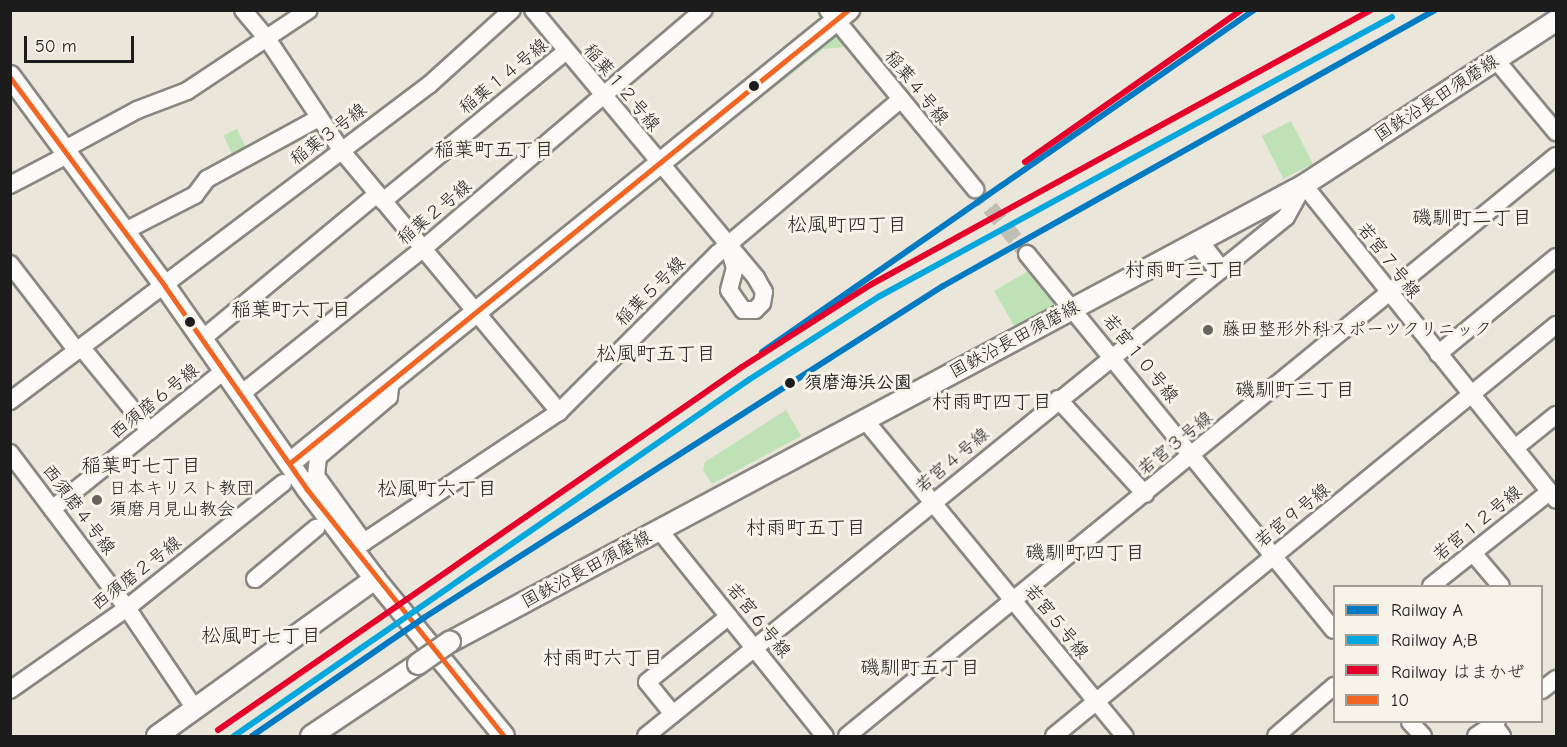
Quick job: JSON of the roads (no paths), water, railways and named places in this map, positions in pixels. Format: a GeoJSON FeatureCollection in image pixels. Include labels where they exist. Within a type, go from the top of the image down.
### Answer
{"type":"FeatureCollection","features":[{"type":"Feature","properties":{"kind":"street"},"geometry":{"type":"LineString","coordinates":[[243,10],[268,40],[341,150],[559,412]]}},
{"type":"Feature","properties":{"kind":"street"},"geometry":{"type":"LineString","coordinates":[[10,185],[137,110],[187,92],[268,40],[309,10]]}},
{"type":"Feature","properties":{"kind":"street","name":"稲葉３号線"},"geometry":{"type":"LineString","coordinates":[[10,401],[430,84],[512,10]]}},
{"type":"Feature","properties":{"kind":"street","name":"稲葉１２号線"},"geometry":{"type":"LineString","coordinates":[[532,10],[603,98],[728,244]]}},
{"type":"Feature","properties":{"kind":"street","name":"稲葉２号線"},"geometry":{"type":"LineString","coordinates":[[241,394],[424,248],[704,10]]}},
{"type":"Feature","properties":{"kind":"street"},"geometry":{"type":"LineString","coordinates":[[290,463],[838,14]]}},
{"type":"Feature","properties":{"kind":"street","name":"稲葉４号線"},"geometry":{"type":"LineString","coordinates":[[838,14],[899,101],[975,189]]}},
{"type":"Feature","properties":{"kind":"street","name":"国鉄沿長田須磨線"},"geometry":{"type":"LineString","coordinates":[[311,736],[450,642],[1304,185],[1557,21]]}},
{"type":"Feature","properties":{"kind":"street","name":"稲葉１４号線"},"geometry":{"type":"LineString","coordinates":[[202,339],[565,52]]}},
{"type":"Feature","properties":{"kind":"street"},"geometry":{"type":"LineString","coordinates":[[1496,60],[1557,132]]}},
{"type":"Feature","properties":{"kind":"street"},"geometry":{"type":"LineString","coordinates":[[10,76],[68,152],[375,579],[504,736]]}},
{"type":"Feature","properties":{"kind":"street","name":"稲葉５号線"},"geometry":{"type":"LineString","coordinates":[[391,380],[389,397],[318,457],[316,476],[364,542],[559,412],[728,244],[899,101]]}},
{"type":"Feature","properties":{"kind":"street"},"geometry":{"type":"LineString","coordinates":[[125,231],[195,195],[207,179],[319,118]]}},
{"type":"Feature","properties":{"kind":"street","name":"若宮３号線"},"geometry":{"type":"LineString","coordinates":[[847,736],[1012,599],[1193,456],[1557,156]]}},
{"type":"Feature","properties":{"kind":"street","name":"若宮４号線"},"geometry":{"type":"LineString","coordinates":[[646,736],[934,503],[1111,355],[1286,217],[1304,185]]}},
{"type":"Feature","properties":{"kind":"street","name":"若宮７号線"},"geometry":{"type":"LineString","coordinates":[[1304,185],[1388,293],[1553,496]]}},
{"type":"Feature","properties":{"kind":"street"},"geometry":{"type":"LineString","coordinates":[[1198,242],[1219,269]]}},
{"type":"Feature","properties":{"kind":"street"},"geometry":{"type":"LineString","coordinates":[[1027,255],[1074,309]]}},
{"type":"Feature","properties":{"kind":"street"},"geometry":{"type":"LineString","coordinates":[[1438,354],[1557,257]]}},
{"type":"Feature","properties":{"kind":"street"},"geometry":{"type":"LineString","coordinates":[[10,264],[80,350],[150,430]]}},
{"type":"Feature","properties":{"kind":"street","name":"若宮１０号線"},"geometry":{"type":"LineString","coordinates":[[1074,309],[1333,627]]}},
{"type":"Feature","properties":{"kind":"street","name":"若宮９号線"},"geometry":{"type":"LineString","coordinates":[[1054,736],[1557,325]]}},
{"type":"Feature","properties":{"kind":"street","name":"西須磨６号線"},"geometry":{"type":"LineString","coordinates":[[52,509],[225,370]]}},
{"type":"Feature","properties":{"kind":"street"},"geometry":{"type":"LineString","coordinates":[[1058,399],[1145,494]]}},
{"type":"Feature","properties":{"kind":"street"},"geometry":{"type":"LineString","coordinates":[[1515,448],[1557,416]]}},
{"type":"Feature","properties":{"kind":"street","name":"若宮５号線"},"geometry":{"type":"LineString","coordinates":[[865,420],[1125,736]]}},
{"type":"Feature","properties":{"kind":"street","name":"西須磨４号線"},"geometry":{"type":"LineString","coordinates":[[10,453],[127,608],[195,709]]}},
{"type":"Feature","properties":{"kind":"street","name":"西須磨２号線"},"geometry":{"type":"LineString","coordinates":[[10,690],[127,608],[283,483]]}},
{"type":"Feature","properties":{"kind":"street","name":"若宮１２号線"},"geometry":{"type":"LineString","coordinates":[[1432,585],[1553,496]]}},
{"type":"Feature","properties":{"kind":"street"},"geometry":{"type":"LineString","coordinates":[[255,579],[316,528]]}},
{"type":"Feature","properties":{"kind":"street","name":"若宮６号線"},"geometry":{"type":"LineString","coordinates":[[660,531],[825,736]]}},
{"type":"Feature","properties":{"kind":"street"},"geometry":{"type":"LineString","coordinates":[[1473,553],[1500,585]]}},
{"type":"Feature","properties":{"kind":"street"},"geometry":{"type":"LineString","coordinates":[[157,736],[375,579]]}},
{"type":"Feature","properties":{"kind":"street"},"geometry":{"type":"LineString","coordinates":[[673,714],[646,682],[729,616]]}},
{"type":"Feature","properties":{"kind":"street"},"geometry":{"type":"LineString","coordinates":[[1543,689],[1557,679]]}},
{"type":"Feature","properties":{"kind":"street"},"geometry":{"type":"LineString","coordinates":[[1276,736],[1333,688]]}},
{"type":"Feature","properties":{"kind":"street"},"geometry":{"type":"LineString","coordinates":[[1411,723],[1423,736]]}},
{"type":"Feature","properties":{"kind":"street"},"geometry":{"type":"LineString","coordinates":[[1476,736],[1497,727]]}},
{"type":"Feature","properties":{"kind":"tunnel"},"geometry":{"type":"LineString","coordinates":[[975,189],[1027,254]]}},
{"type":"Feature","properties":{"kind":"rail line","name":"はまかぜ"},"geometry":{"type":"LineString","coordinates":[[1025,162],[1241,10]]}},
{"type":"Feature","properties":{"kind":"rail line","name":"A"},"geometry":{"type":"LineString","coordinates":[[762,352],[1254,10]]}},
{"type":"Feature","properties":{"kind":"rail line","name":"はまかぜ"},"geometry":{"type":"LineString","coordinates":[[218,730],[742,367],[872,284],[1371,10]]}},
{"type":"Feature","properties":{"kind":"rail line","name":"A"},"geometry":{"type":"LineString","coordinates":[[252,736],[425,617],[943,286],[1435,10]]}},
{"type":"Feature","properties":{"kind":"rail line","name":"A;B"},"geometry":{"type":"LineString","coordinates":[[234,736],[750,379],[880,296],[1392,17]]}},
{"type":"Feature","properties":{"kind":"place","name":"藤田整形外科スポーツクリニック"},"geometry":{"type":"Point","coordinates":[1208,330]}},
{"type":"Feature","properties":{"kind":"place","name":"須磨海浜公園"},"geometry":{"type":"Point","coordinates":[790,383]}},
{"type":"Feature","properties":{"kind":"place","name":"日本キリスト教団 須磨月見山教会"},"geometry":{"type":"Point","coordinates":[97,500]}},
{"type":"Feature","properties":{"kind":"district","name":"稲葉町五丁目"},"geometry":{"type":"Point","coordinates":[494,149]}},
{"type":"Feature","properties":{"kind":"district","name":"磯馴町二丁目"},"geometry":{"type":"Point","coordinates":[1472,217]}},
{"type":"Feature","properties":{"kind":"district","name":"松風町四丁目"},"geometry":{"type":"Point","coordinates":[847,224]}},
{"type":"Feature","properties":{"kind":"district","name":"村雨町三丁目"},"geometry":{"type":"Point","coordinates":[1185,269]}},
{"type":"Feature","properties":{"kind":"district","name":"稲葉町六丁目"},"geometry":{"type":"Point","coordinates":[291,309]}},
{"type":"Feature","properties":{"kind":"district","name":"松風町五丁目"},"geometry":{"type":"Point","coordinates":[656,353]}},
{"type":"Feature","properties":{"kind":"district","name":"磯馴町三丁目"},"geometry":{"type":"Point","coordinates":[1295,389]}},
{"type":"Feature","properties":{"kind":"district","name":"村雨町四丁目"},"geometry":{"type":"Point","coordinates":[992,401]}},
{"type":"Feature","properties":{"kind":"district","name":"稲葉町七丁目"},"geometry":{"type":"Point","coordinates":[141,465]}},
{"type":"Feature","properties":{"kind":"district","name":"松風町六丁目"},"geometry":{"type":"Point","coordinates":[437,488]}},
{"type":"Feature","properties":{"kind":"district","name":"村雨町五丁目"},"geometry":{"type":"Point","coordinates":[806,527]}},
{"type":"Feature","properties":{"kind":"district","name":"磯馴町四丁目"},"geometry":{"type":"Point","coordinates":[1085,552]}},
{"type":"Feature","properties":{"kind":"district","name":"松風町七丁目"},"geometry":{"type":"Point","coordinates":[261,635]}},
{"type":"Feature","properties":{"kind":"district","name":"村雨町六丁目"},"geometry":{"type":"Point","coordinates":[603,657]}},
{"type":"Feature","properties":{"kind":"district","name":"磯馴町五丁目"},"geometry":{"type":"Point","coordinates":[920,667]}}]}
